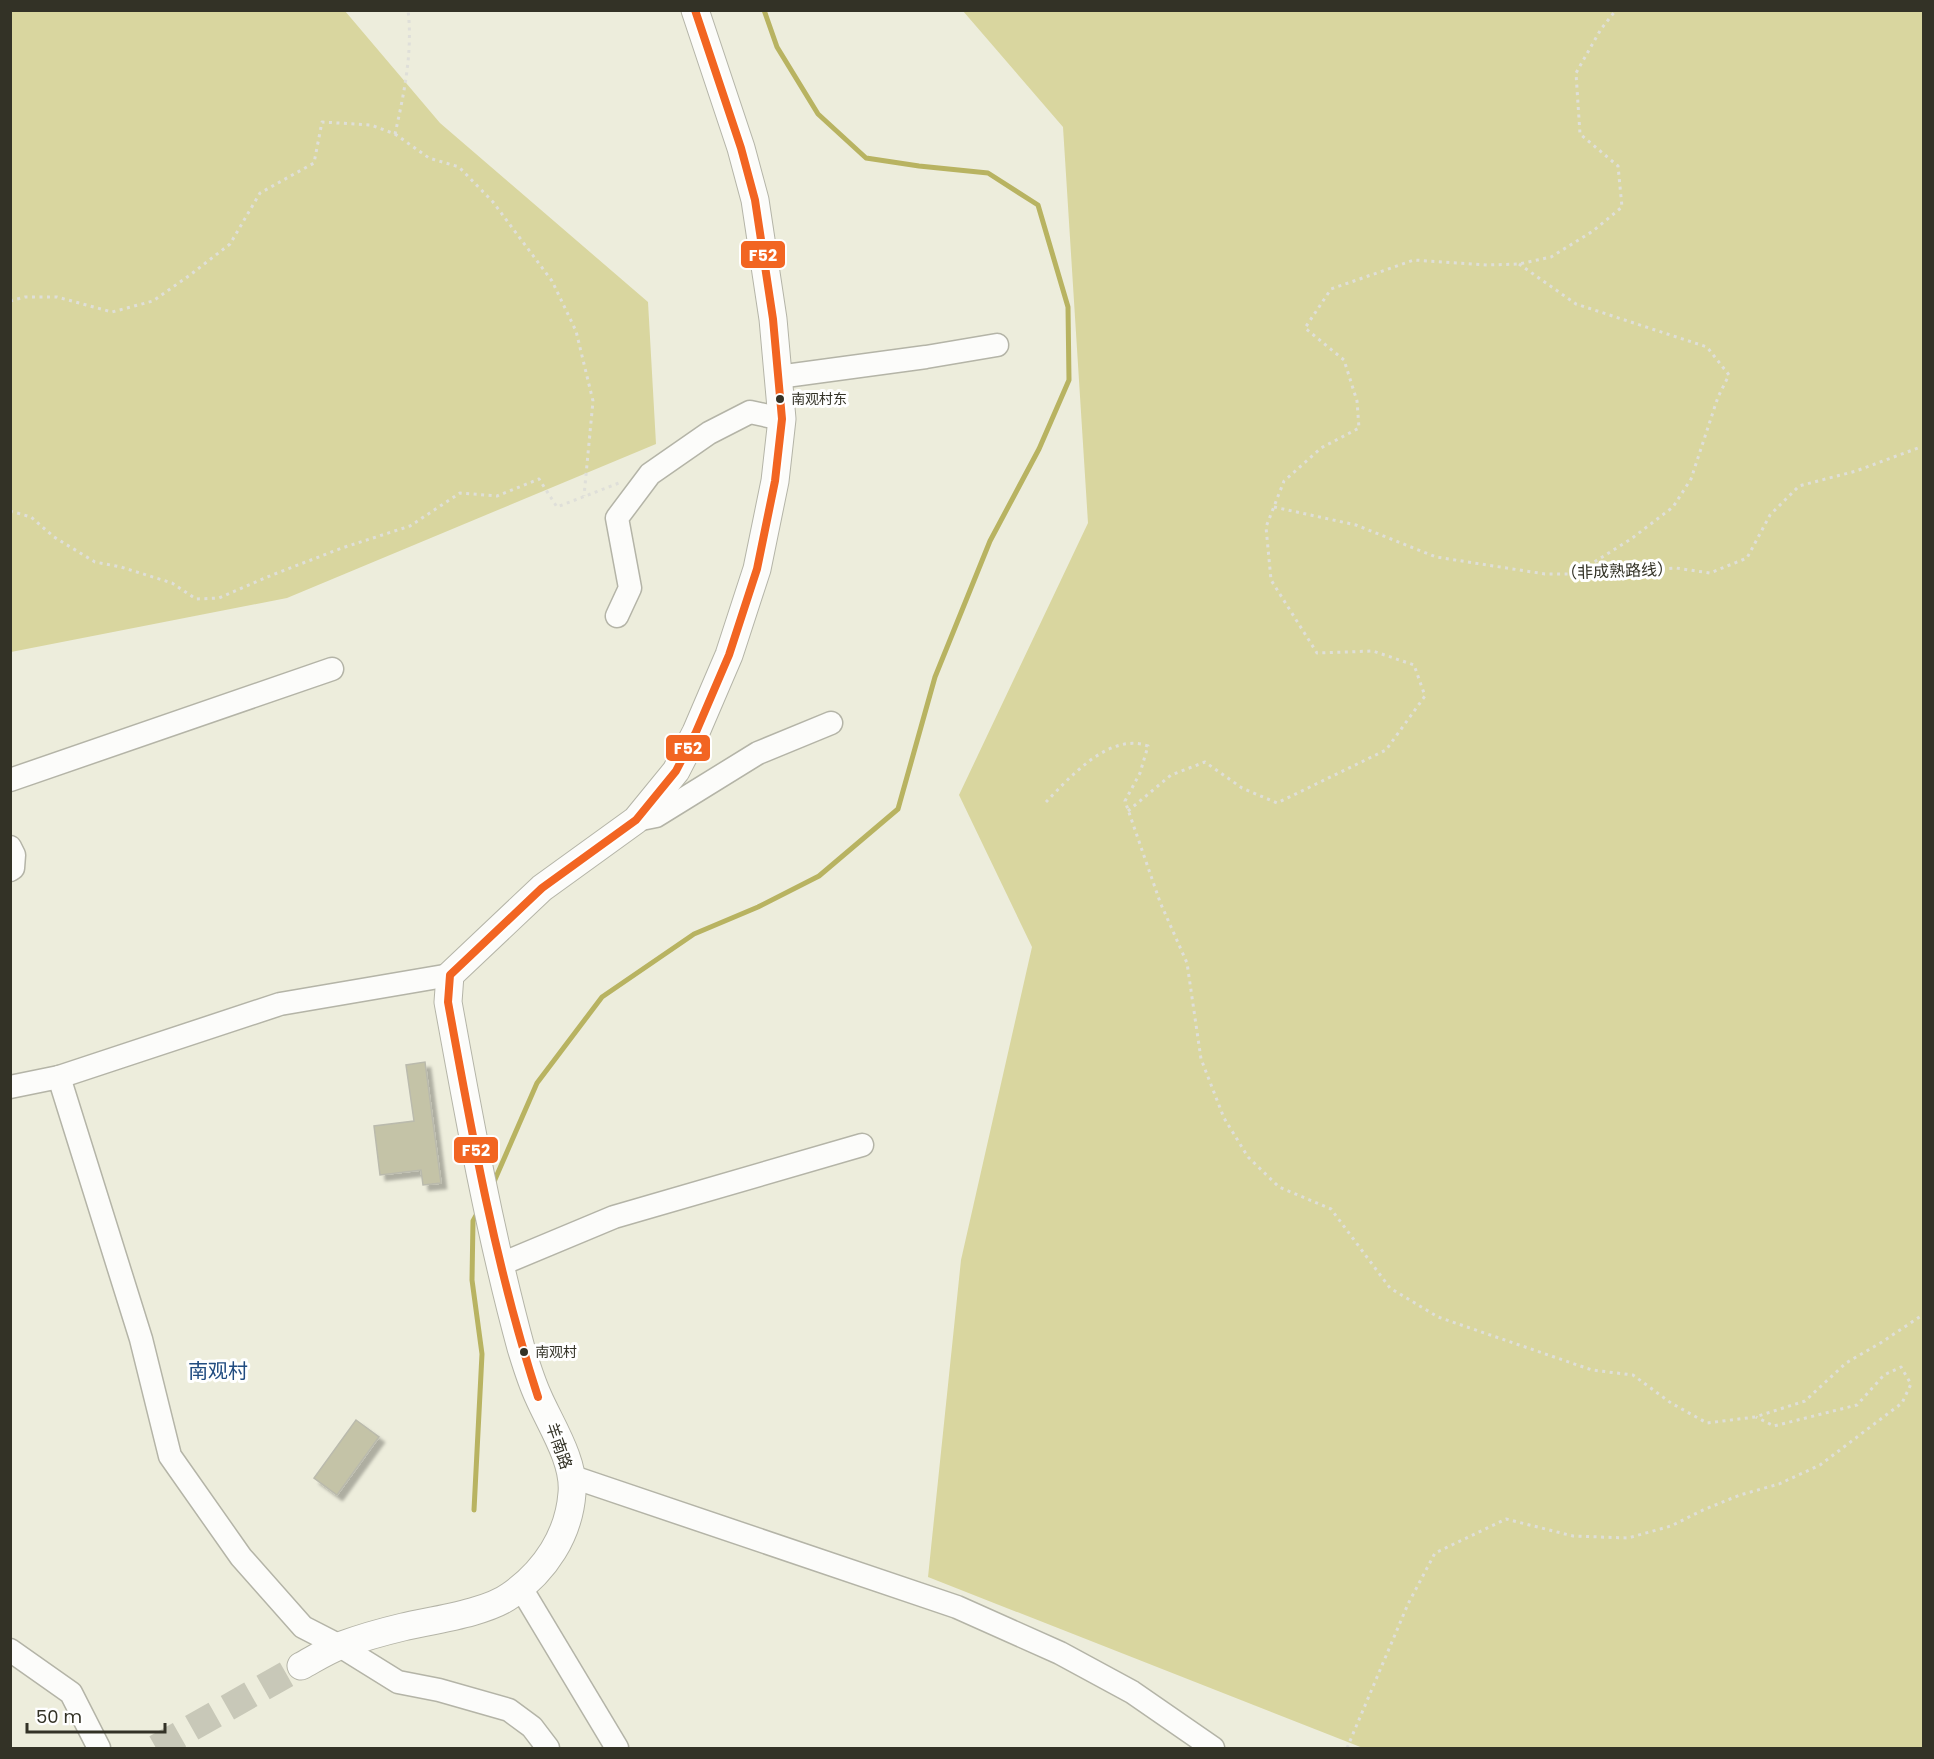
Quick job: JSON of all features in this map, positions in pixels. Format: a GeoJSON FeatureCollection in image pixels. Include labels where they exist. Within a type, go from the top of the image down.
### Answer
{"type":"FeatureCollection","features":[{"type":"Feature","properties":{"kind":"street"},"geometry":{"type":"LineString","coordinates":[[10,1087],[59,1077],[280,1004],[450,975],[542,888],[636,820],[676,771],[696,732],[729,655],[757,569],[775,481],[782,419],[773,319],[755,200],[741,147],[695,10]]}},
{"type":"Feature","properties":{"kind":"street"},"geometry":{"type":"LineString","coordinates":[[778,377],[997,345]]}},
{"type":"Feature","properties":{"kind":"street"},"geometry":{"type":"LineString","coordinates":[[617,616],[630,588],[617,518],[650,474],[709,434],[750,412],[782,419]]}},
{"type":"Feature","properties":{"kind":"street"},"geometry":{"type":"LineString","coordinates":[[10,780],[332,669]]}},
{"type":"Feature","properties":{"kind":"street"},"geometry":{"type":"LineString","coordinates":[[636,820],[657,816],[758,753],[831,723]]}},
{"type":"Feature","properties":{"kind":"street"},"geometry":{"type":"LineString","coordinates":[[10,847],[15,855],[13,868],[10,870]]}},
{"type":"Feature","properties":{"kind":"street","name":"羊南路"},"geometry":{"type":"LineString","coordinates":[[301,1666],[340,1646],[481,1608],[509,1597],[521,1588],[551,1556],[566,1526],[573,1492],[568,1464],[552,1422],[538,1397],[522,1352],[490,1224],[448,1002],[450,975]]}},
{"type":"Feature","properties":{"kind":"street"},"geometry":{"type":"LineString","coordinates":[[59,1077],[141,1340],[170,1456],[241,1557],[303,1627],[340,1646],[398,1682],[439,1690],[509,1710],[532,1727],[549,1749]]}},
{"type":"Feature","properties":{"kind":"street"},"geometry":{"type":"LineString","coordinates":[[500,1265],[614,1217],[862,1145]]}},
{"type":"Feature","properties":{"kind":"street"},"geometry":{"type":"LineString","coordinates":[[570,1476],[957,1608],[1060,1653],[1122,1686],[1213,1749]]}},
{"type":"Feature","properties":{"kind":"street"},"geometry":{"type":"LineString","coordinates":[[521,1588],[617,1749]]}},
{"type":"Feature","properties":{"kind":"street"},"geometry":{"type":"LineString","coordinates":[[10,1650],[71,1693],[99,1749]]}},
{"type":"Feature","properties":{"kind":"path"},"geometry":{"type":"LineString","coordinates":[[395,134],[402,102],[408,50],[410,30],[408,10]]}},
{"type":"Feature","properties":{"kind":"path"},"geometry":{"type":"LineString","coordinates":[[1128,811],[1171,775],[1205,762],[1242,788],[1277,803],[1386,750],[1425,696],[1414,665],[1373,651],[1317,653],[1271,580],[1266,526],[1284,481],[1320,448],[1359,428],[1357,401],[1344,360],[1305,328],[1331,289],[1414,260],[1487,265],[1519,264],[1551,257],[1593,231],[1622,207],[1618,166],[1580,134],[1576,74],[1601,29],[1616,10]]}},
{"type":"Feature","properties":{"kind":"path"},"geometry":{"type":"LineString","coordinates":[[10,301],[25,297],[57,297],[112,312],[153,301],[230,244],[260,193],[314,163],[322,122],[371,125],[395,134],[429,159],[459,167],[493,202],[552,280],[576,331],[593,401],[584,496]]}},
{"type":"Feature","properties":{"kind":"path"},"geometry":{"type":"LineString","coordinates":[[1519,264],[1576,304],[1707,346],[1729,375],[1718,397],[1691,478],[1673,507],[1631,539],[1575,574]]}},
{"type":"Feature","properties":{"kind":"path","name":"（非成熟路线）"},"geometry":{"type":"LineString","coordinates":[[1274,507],[1356,525],[1436,557],[1545,574],[1607,574],[1676,568],[1710,573],[1747,558],[1770,515],[1799,486],[1856,471],[1923,448]]}},
{"type":"Feature","properties":{"kind":"path"},"geometry":{"type":"LineString","coordinates":[[10,511],[31,517],[54,537],[94,562],[122,567],[172,583],[196,599],[219,598],[332,552],[410,526],[460,493],[497,496],[539,479],[557,507],[613,484],[650,474]]}},
{"type":"Feature","properties":{"kind":"path"},"geometry":{"type":"LineString","coordinates":[[1046,802],[1064,783],[1109,747],[1137,742],[1148,746],[1140,774],[1125,801],[1160,902],[1187,963],[1201,1059],[1224,1118],[1248,1157],[1279,1187],[1331,1209],[1390,1288],[1438,1317],[1592,1370],[1633,1375],[1671,1403],[1707,1423],[1755,1417],[1805,1401],[1846,1363],[1923,1314]]}},
{"type":"Feature","properties":{"kind":"path"},"geometry":{"type":"LineString","coordinates":[[1347,1749],[1408,1604],[1435,1552],[1506,1519],[1573,1536],[1628,1538],[1671,1526],[1703,1510],[1740,1495],[1779,1484],[1820,1465],[1902,1403],[1911,1384],[1901,1367],[1884,1375],[1857,1405],[1774,1426],[1755,1417]]}},
{"type":"Feature","properties":{"kind":"shaded area"},"geometry":{"type":"Polygon","coordinates":[[[11,10],[345,11],[440,123],[648,302],[656,444],[287,598],[11,652],[11,10]]]}},
{"type":"Feature","properties":{"kind":"shaded area"},"geometry":{"type":"Polygon","coordinates":[[[963,11],[1923,11],[1923,1748],[1363,1748],[928,1577],[961,1260],[1032,947],[959,795],[1088,523],[1063,127],[963,11]]]}},
{"type":"Feature","properties":{"kind":"building"},"geometry":{"type":"Polygon","coordinates":[[[425,1062],[441,1183],[423,1185],[421,1170],[380,1175],[374,1126],[414,1121],[406,1065],[425,1062]]]}},
{"type":"Feature","properties":{"kind":"building"},"geometry":{"type":"Polygon","coordinates":[[[356,1420],[379,1437],[337,1495],[314,1478],[356,1420]]]}},
{"type":"Feature","properties":{"kind":"waterway"},"geometry":{"type":"LineString","coordinates":[[493,1184],[537,1083],[602,997],[694,934],[758,907],[819,876],[898,809],[935,677],[990,541],[1039,449],[1069,380],[1068,307],[1038,205],[988,173],[866,158],[818,114],[777,47],[764,10]]}},
{"type":"Feature","properties":{"kind":"waterway"},"geometry":{"type":"LineString","coordinates":[[474,1510],[482,1354],[472,1280],[473,1221],[479,1210]]}},
{"type":"Feature","properties":{"kind":"tunnel"},"geometry":{"type":"LineString","coordinates":[[156,1748],[301,1666]]}},
{"type":"Feature","properties":{"kind":"transit line","name":"F52"},"geometry":{"type":"LineString","coordinates":[[538,1397],[510,1300],[486,1201],[448,1002],[450,975],[542,888],[636,820],[676,771],[696,732],[729,655],[757,569],[775,481],[782,419],[773,319],[755,200],[741,148],[695,10]]}},
{"type":"Feature","properties":{"kind":"place","name":"南观村东"},"geometry":{"type":"Point","coordinates":[780,399]}},
{"type":"Feature","properties":{"kind":"place","name":"南观村"},"geometry":{"type":"Point","coordinates":[524,1352]}},
{"type":"Feature","properties":{"kind":"district","name":"南观村"},"geometry":{"type":"Point","coordinates":[218,1371]}}]}
